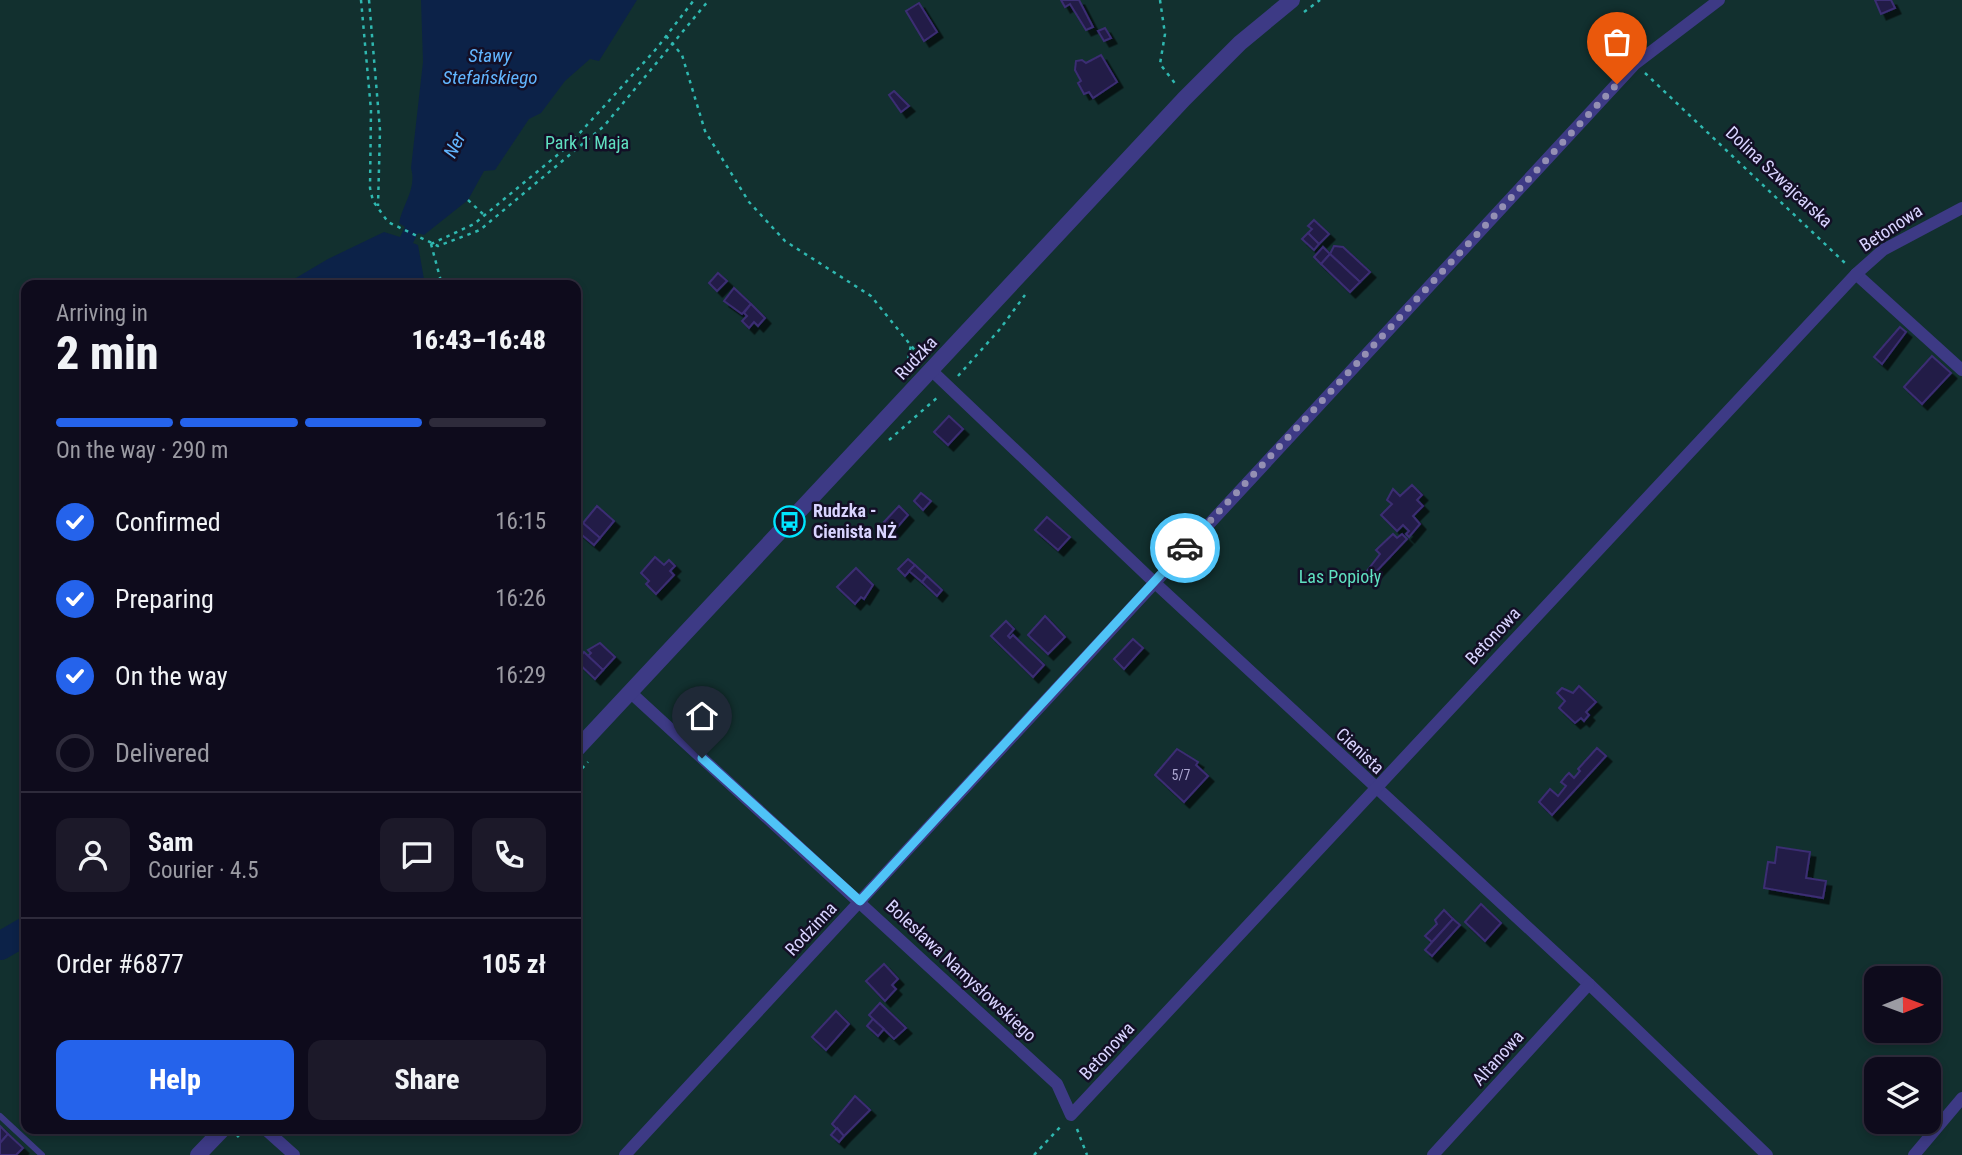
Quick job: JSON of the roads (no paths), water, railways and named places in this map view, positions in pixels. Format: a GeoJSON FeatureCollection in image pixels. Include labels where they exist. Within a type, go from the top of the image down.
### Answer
{"type":"FeatureCollection","features":[{"type":"Feature","properties":{"kind":"street","name":"Rudzka"},"geometry":{"type":"LineString","coordinates":[[581,745],[1187,96],[1240,43],[1292,0]]}},
{"type":"Feature","properties":{"kind":"street","name":"Rodzinna"},"geometry":{"type":"LineString","coordinates":[[625,1155],[1635,64],[1719,0]]}},
{"type":"Feature","properties":{"kind":"street","name":"Betonowa"},"geometry":{"type":"LineString","coordinates":[[1072,1115],[1856,274],[1883,250],[1962,208]]}},
{"type":"Feature","properties":{"kind":"street"},"geometry":{"type":"LineString","coordinates":[[1856,274],[1962,370]]}},
{"type":"Feature","properties":{"kind":"street","name":"Cienista"},"geometry":{"type":"LineString","coordinates":[[931,370],[1154,582],[1588,984],[1767,1155]]}},
{"type":"Feature","properties":{"kind":"street","name":"Bolesława Namysłowskiego"},"geometry":{"type":"LineString","coordinates":[[630,692],[1057,1084],[1072,1115]]}},
{"type":"Feature","properties":{"kind":"street","name":"Altanowa"},"geometry":{"type":"LineString","coordinates":[[1433,1155],[1588,984]]}},
{"type":"Feature","properties":{"kind":"street"},"geometry":{"type":"LineString","coordinates":[[1914,1155],[1962,1098]]}},
{"type":"Feature","properties":{"kind":"street"},"geometry":{"type":"LineString","coordinates":[[198,1155],[218,1134]]}},
{"type":"Feature","properties":{"kind":"street"},"geometry":{"type":"LineString","coordinates":[[271,1134],[294,1155]]}},
{"type":"Feature","properties":{"kind":"lane"},"geometry":{"type":"LineString","coordinates":[[0,1116],[42,1155]]}},
{"type":"Feature","properties":{"kind":"water","name":"Stawy Stefańskiego"},"geometry":{"type":"Polygon","coordinates":[[[421,0],[637,0],[599,61],[590,59],[565,81],[541,113],[529,119],[495,170],[484,171],[468,200],[424,235],[418,233],[413,243],[418,245],[424,280],[292,280],[384,232],[400,237],[405,227],[399,223],[412,183],[411,168],[423,62],[421,0]]]}},
{"type":"Feature","properties":{"kind":"waterway","name":"Ner"},"geometry":{"type":"LineString","coordinates":[[0,946],[21,934]]}},
{"type":"Feature","properties":{"kind":"place","name":"Rudzka - Cienista NŻ"},"geometry":{"type":"Point","coordinates":[790,521]}},
{"type":"Feature","properties":{"kind":"park label","name":"Park 1 Maja"},"geometry":{"type":"Point","coordinates":[587,143]}},
{"type":"Feature","properties":{"kind":"park label","name":"Las Popioły"},"geometry":{"type":"Point","coordinates":[1340,577]}}]}
